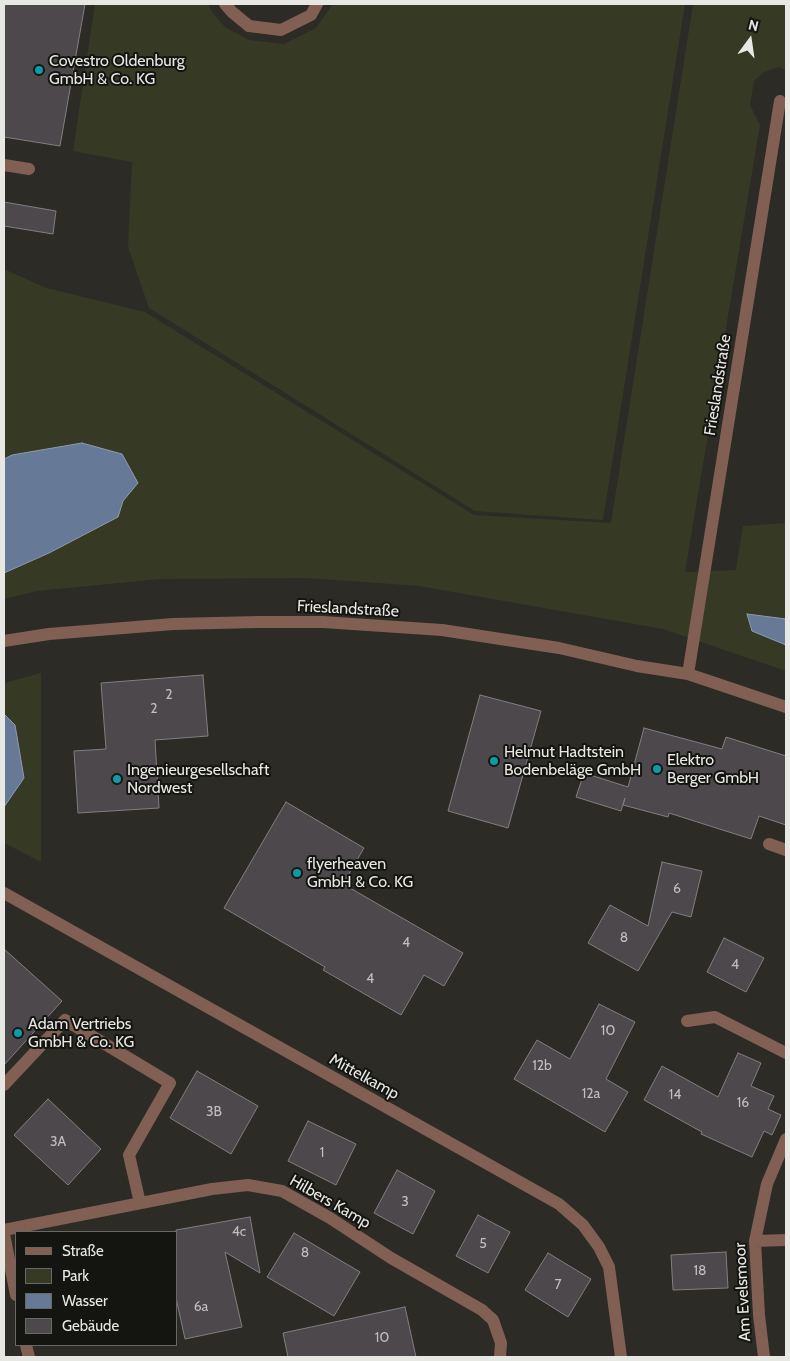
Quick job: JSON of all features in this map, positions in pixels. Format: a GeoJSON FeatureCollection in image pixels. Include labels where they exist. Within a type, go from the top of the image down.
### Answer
{"type":"FeatureCollection","features":[{"type":"Feature","properties":{"kind":"street"},"geometry":{"type":"LineString","coordinates":[[225,4],[249,26],[281,30],[311,15],[317,4]]}},
{"type":"Feature","properties":{"kind":"street","name":"Frieslandstraße"},"geometry":{"type":"LineString","coordinates":[[688,674],[780,101]]}},
{"type":"Feature","properties":{"kind":"street"},"geometry":{"type":"LineString","coordinates":[[4,165],[29,169]]}},
{"type":"Feature","properties":{"kind":"street","name":"Frieslandstraße"},"geometry":{"type":"LineString","coordinates":[[4,641],[49,634],[173,624],[323,622],[442,630],[560,648],[637,666],[688,674],[786,707]]}},
{"type":"Feature","properties":{"kind":"street"},"geometry":{"type":"LineString","coordinates":[[768,844],[786,850]]}},
{"type":"Feature","properties":{"kind":"street","name":"Mittelkamp"},"geometry":{"type":"LineString","coordinates":[[4,893],[559,1204],[584,1225],[599,1247],[609,1267],[621,1357]]}},
{"type":"Feature","properties":{"kind":"street"},"geometry":{"type":"LineString","coordinates":[[687,1021],[715,1017],[786,1053]]}},
{"type":"Feature","properties":{"kind":"street"},"geometry":{"type":"LineString","coordinates":[[4,1085],[65,1020],[170,1083],[130,1155],[140,1202]]}},
{"type":"Feature","properties":{"kind":"street","name":"Am Evelsmoor"},"geometry":{"type":"LineString","coordinates":[[764,1357],[759,1315],[755,1241],[767,1184],[786,1139]]}},
{"type":"Feature","properties":{"kind":"street","name":"Hilbers Kamp"},"geometry":{"type":"LineString","coordinates":[[4,1232],[212,1188],[248,1185],[282,1191],[330,1218],[391,1258],[482,1310],[493,1320],[501,1343],[500,1357]]}},
{"type":"Feature","properties":{"kind":"street"},"geometry":{"type":"LineString","coordinates":[[4,1232],[15,1290]]}},
{"type":"Feature","properties":{"kind":"street"},"geometry":{"type":"LineString","coordinates":[[755,1241],[786,1240]]}},
{"type":"Feature","properties":{"kind":"green space"},"geometry":{"type":"Polygon","coordinates":[[[95,4],[208,4],[212,12],[225,27],[249,40],[284,44],[316,28],[333,4],[685,4],[603,520],[475,511],[149,308],[128,247],[132,162],[73,151],[95,4]]]}},
{"type":"Feature","properties":{"kind":"green space"},"geometry":{"type":"Polygon","coordinates":[[[693,4],[786,4],[786,71],[779,67],[764,72],[754,81],[750,105],[760,125],[685,572],[736,570],[743,526],[786,523],[786,619],[747,614],[752,631],[786,645],[786,671],[663,629],[419,586],[306,578],[161,579],[37,591],[4,599],[4,573],[49,553],[118,517],[123,501],[138,483],[82,443],[12,455],[4,459],[4,269],[46,288],[145,312],[474,515],[611,523],[693,4]]]}},
{"type":"Feature","properties":{"kind":"green space"},"geometry":{"type":"Polygon","coordinates":[[[41,673],[41,862],[4,843],[4,807],[15,725],[4,714],[4,683],[41,673]]]}},
{"type":"Feature","properties":{"kind":"water"},"geometry":{"type":"Polygon","coordinates":[[[82,443],[122,454],[138,483],[123,501],[118,517],[49,553],[4,573],[4,459],[12,455],[82,443]]]}},
{"type":"Feature","properties":{"kind":"water"},"geometry":{"type":"Polygon","coordinates":[[[747,614],[786,619],[786,645],[752,631],[747,614]]]}},
{"type":"Feature","properties":{"kind":"water"},"geometry":{"type":"Polygon","coordinates":[[[4,714],[15,725],[24,778],[4,807],[4,714]]]}},
{"type":"Feature","properties":{"kind":"building","name":"Covestro Oldenburg GmbH & Co. KG"},"geometry":{"type":"Polygon","coordinates":[[[4,4],[85,4],[60,146],[4,137],[4,4]]]}},
{"type":"Feature","properties":{"kind":"building"},"geometry":{"type":"Polygon","coordinates":[[[4,202],[56,211],[53,234],[4,226],[4,202]]]}},
{"type":"Feature","properties":{"kind":"building"},"geometry":{"type":"Polygon","coordinates":[[[203,675],[208,736],[155,740],[159,808],[78,813],[74,751],[106,749],[101,683],[203,675]]]}},
{"type":"Feature","properties":{"kind":"building","name":"Helmut Hadtstein Bodenbeläge GmbH"},"geometry":{"type":"Polygon","coordinates":[[[480,695],[541,711],[508,828],[448,811],[480,695]]]}},
{"type":"Feature","properties":{"kind":"building"},"geometry":{"type":"Polygon","coordinates":[[[644,728],[722,749],[726,737],[786,756],[786,825],[759,816],[751,839],[669,813],[668,817],[623,805],[625,798],[621,811],[576,797],[584,773],[628,787],[644,728]]]}},
{"type":"Feature","properties":{"kind":"building"},"geometry":{"type":"Polygon","coordinates":[[[286,802],[364,848],[343,884],[463,953],[444,986],[424,975],[401,1015],[323,970],[325,967],[224,908],[286,802]]]}},
{"type":"Feature","properties":{"kind":"building"},"geometry":{"type":"Polygon","coordinates":[[[662,862],[702,871],[691,917],[672,912],[638,971],[588,943],[610,905],[648,926],[662,862]]]}},
{"type":"Feature","properties":{"kind":"building"},"geometry":{"type":"Polygon","coordinates":[[[724,938],[764,958],[746,992],[707,972],[724,938]]]}},
{"type":"Feature","properties":{"kind":"building","name":"Adam Vertriebs GmbH & Co. KG"},"geometry":{"type":"Polygon","coordinates":[[[4,949],[62,1001],[4,1065],[4,949]]]}},
{"type":"Feature","properties":{"kind":"building"},"geometry":{"type":"Polygon","coordinates":[[[599,1004],[635,1022],[606,1079],[628,1092],[605,1132],[514,1079],[537,1040],[570,1059],[599,1004]]]}},
{"type":"Feature","properties":{"kind":"building"},"geometry":{"type":"Polygon","coordinates":[[[738,1053],[761,1063],[751,1086],[774,1096],[768,1109],[781,1115],[772,1135],[764,1131],[752,1157],[701,1134],[702,1132],[644,1100],[662,1066],[718,1097],[738,1053]]]}},
{"type":"Feature","properties":{"kind":"building"},"geometry":{"type":"Polygon","coordinates":[[[197,1071],[258,1106],[231,1154],[170,1118],[197,1071]]]}},
{"type":"Feature","properties":{"kind":"building"},"geometry":{"type":"Polygon","coordinates":[[[48,1099],[101,1149],[68,1185],[14,1135],[48,1099]]]}},
{"type":"Feature","properties":{"kind":"building"},"geometry":{"type":"Polygon","coordinates":[[[308,1121],[356,1144],[336,1185],[288,1161],[308,1121]]]}},
{"type":"Feature","properties":{"kind":"building"},"geometry":{"type":"Polygon","coordinates":[[[397,1170],[435,1191],[413,1234],[374,1213],[397,1170]]]}},
{"type":"Feature","properties":{"kind":"building"},"geometry":{"type":"Polygon","coordinates":[[[478,1215],[510,1232],[488,1273],[456,1256],[478,1215]]]}},
{"type":"Feature","properties":{"kind":"building"},"geometry":{"type":"Polygon","coordinates":[[[250,1217],[260,1273],[225,1252],[242,1327],[185,1339],[178,1307],[178,1231],[176,1230],[250,1217]]]}},
{"type":"Feature","properties":{"kind":"building"},"geometry":{"type":"Polygon","coordinates":[[[294,1233],[360,1272],[334,1316],[267,1277],[294,1233]]]}},
{"type":"Feature","properties":{"kind":"building"},"geometry":{"type":"Polygon","coordinates":[[[726,1252],[728,1288],[673,1290],[671,1255],[726,1252]]]}},
{"type":"Feature","properties":{"kind":"building"},"geometry":{"type":"Polygon","coordinates":[[[548,1253],[591,1279],[568,1317],[525,1290],[548,1253]]]}},
{"type":"Feature","properties":{"kind":"building"},"geometry":{"type":"Polygon","coordinates":[[[405,1307],[416,1357],[288,1357],[283,1333],[405,1307]]]}},
{"type":"Feature","properties":{"kind":"place","name":"Covestro Oldenburg GmbH & Co. KG"},"geometry":{"type":"Point","coordinates":[39,70]}},
{"type":"Feature","properties":{"kind":"place","name":"Helmut Hadtstein Bodenbeläge GmbH"},"geometry":{"type":"Point","coordinates":[494,761]}},
{"type":"Feature","properties":{"kind":"place","name":"Elektro Berger GmbH"},"geometry":{"type":"Point","coordinates":[657,769]}},
{"type":"Feature","properties":{"kind":"place","name":"Ingenieurgesellschaft Nordwest"},"geometry":{"type":"Point","coordinates":[117,779]}},
{"type":"Feature","properties":{"kind":"place","name":"flyerheaven GmbH & Co. KG"},"geometry":{"type":"Point","coordinates":[297,873]}},
{"type":"Feature","properties":{"kind":"place","name":"Adam Vertriebs GmbH & Co. KG"},"geometry":{"type":"Point","coordinates":[18,1033]}}]}
